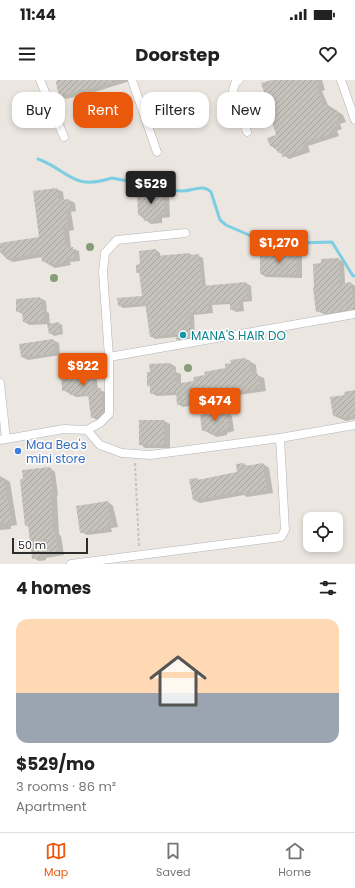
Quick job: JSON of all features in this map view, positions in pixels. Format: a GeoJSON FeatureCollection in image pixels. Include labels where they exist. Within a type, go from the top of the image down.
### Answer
{"type":"FeatureCollection","features":[{"type":"Feature","properties":{"kind":"street"},"geometry":{"type":"LineString","coordinates":[[40,80],[64,137]]}},
{"type":"Feature","properties":{"kind":"street"},"geometry":{"type":"LineString","coordinates":[[132,80],[157,152]]}},
{"type":"Feature","properties":{"kind":"street"},"geometry":{"type":"LineString","coordinates":[[239,80],[235,83],[233,91],[247,132]]}},
{"type":"Feature","properties":{"kind":"street"},"geometry":{"type":"LineString","coordinates":[[341,80],[355,120]]}},
{"type":"Feature","properties":{"kind":"street"},"geometry":{"type":"LineString","coordinates":[[0,383],[3,439],[64,429],[87,430],[100,423],[109,414],[110,357],[103,272],[105,253],[117,240],[185,233]]}},
{"type":"Feature","properties":{"kind":"street"},"geometry":{"type":"LineString","coordinates":[[110,357],[355,314]]}},
{"type":"Feature","properties":{"kind":"street"},"geometry":{"type":"LineString","coordinates":[[87,430],[100,445],[122,453],[150,455],[280,438],[355,425]]}},
{"type":"Feature","properties":{"kind":"street"},"geometry":{"type":"LineString","coordinates":[[71,564],[281,537],[285,530],[280,438]]}},
{"type":"Feature","properties":{"kind":"path"},"geometry":{"type":"LineString","coordinates":[[134,454],[140,555]]}},
{"type":"Feature","properties":{"kind":"building"},"geometry":{"type":"Polygon","coordinates":[[[57,80],[113,80],[113,82],[65,94],[65,92],[58,92],[56,83],[57,80]]]}},
{"type":"Feature","properties":{"kind":"building"},"geometry":{"type":"Polygon","coordinates":[[[272,80],[318,80],[320,86],[317,87],[323,104],[326,103],[328,109],[331,108],[332,112],[337,110],[340,119],[335,121],[337,126],[332,128],[334,133],[303,143],[305,149],[282,157],[281,152],[278,153],[274,144],[270,146],[267,138],[276,135],[274,128],[275,92],[264,92],[261,83],[272,80]]]}},
{"type":"Feature","properties":{"kind":"building"},"geometry":{"type":"Polygon","coordinates":[[[57,188],[59,200],[69,199],[71,209],[66,209],[68,227],[63,228],[66,248],[73,247],[75,258],[65,259],[65,262],[49,265],[48,261],[42,262],[41,253],[6,259],[4,251],[0,252],[0,243],[39,237],[33,191],[57,188]]]}},
{"type":"Feature","properties":{"kind":"building"},"geometry":{"type":"Polygon","coordinates":[[[164,191],[165,214],[157,215],[157,220],[144,221],[143,215],[138,215],[137,192],[164,191]]]}},
{"type":"Feature","properties":{"kind":"building"},"geometry":{"type":"Polygon","coordinates":[[[156,249],[156,256],[190,253],[190,255],[199,254],[202,286],[246,282],[248,299],[239,300],[240,309],[230,310],[230,301],[208,303],[209,311],[189,313],[191,337],[176,340],[176,334],[150,337],[145,303],[118,306],[117,298],[142,296],[139,272],[136,273],[136,265],[140,264],[139,251],[156,249]]]}},
{"type":"Feature","properties":{"kind":"building"},"geometry":{"type":"Polygon","coordinates":[[[276,251],[297,252],[296,275],[260,274],[260,255],[276,255],[276,251]]]}},
{"type":"Feature","properties":{"kind":"building"},"geometry":{"type":"Polygon","coordinates":[[[339,258],[340,284],[351,282],[355,309],[324,314],[324,311],[316,312],[313,288],[313,264],[321,263],[321,259],[339,258]]]}},
{"type":"Feature","properties":{"kind":"building"},"geometry":{"type":"Polygon","coordinates":[[[40,297],[42,309],[44,309],[44,321],[23,322],[22,311],[16,312],[16,299],[40,297]]]}},
{"type":"Feature","properties":{"kind":"building"},"geometry":{"type":"Polygon","coordinates":[[[59,322],[60,332],[49,334],[47,324],[59,322]]]}},
{"type":"Feature","properties":{"kind":"building"},"geometry":{"type":"Polygon","coordinates":[[[53,339],[55,353],[21,357],[19,344],[53,339]]]}},
{"type":"Feature","properties":{"kind":"building"},"geometry":{"type":"Polygon","coordinates":[[[246,358],[246,361],[250,360],[252,375],[258,374],[260,388],[212,396],[212,398],[177,405],[176,392],[150,394],[150,386],[147,386],[147,372],[150,372],[149,364],[171,363],[171,370],[175,370],[176,384],[193,381],[194,377],[205,375],[204,372],[225,368],[225,364],[231,363],[230,360],[246,358]]]}},
{"type":"Feature","properties":{"kind":"building"},"geometry":{"type":"Polygon","coordinates":[[[91,367],[93,389],[101,388],[103,412],[98,417],[91,418],[88,394],[70,395],[70,390],[62,391],[61,368],[91,367]]]}},
{"type":"Feature","properties":{"kind":"building"},"geometry":{"type":"Polygon","coordinates":[[[355,390],[355,416],[339,418],[339,415],[333,416],[330,397],[345,395],[344,392],[355,390]]]}},
{"type":"Feature","properties":{"kind":"building"},"geometry":{"type":"Polygon","coordinates":[[[227,411],[229,429],[210,434],[210,430],[202,431],[200,415],[227,411]]]}},
{"type":"Feature","properties":{"kind":"building"},"geometry":{"type":"Polygon","coordinates":[[[139,420],[164,420],[164,445],[139,445],[139,420]]]}},
{"type":"Feature","properties":{"kind":"building"},"geometry":{"type":"Polygon","coordinates":[[[244,463],[245,466],[263,463],[267,490],[240,494],[240,492],[193,500],[189,479],[198,478],[198,480],[237,472],[236,464],[244,463]]]}},
{"type":"Feature","properties":{"kind":"building"},"geometry":{"type":"Polygon","coordinates":[[[50,467],[53,493],[51,493],[53,532],[55,531],[58,553],[40,555],[41,557],[32,559],[28,526],[25,526],[20,480],[23,478],[22,470],[50,467]]]}},
{"type":"Feature","properties":{"kind":"building"},"geometry":{"type":"Polygon","coordinates":[[[0,479],[4,479],[12,522],[0,523],[0,479]]]}},
{"type":"Feature","properties":{"kind":"building"},"geometry":{"type":"Polygon","coordinates":[[[108,501],[112,524],[106,525],[106,529],[80,533],[76,506],[108,501]]]}},
{"type":"Feature","properties":{"kind":"waterway"},"geometry":{"type":"LineString","coordinates":[[38,159],[79,181],[88,182],[112,178],[172,190],[185,191],[200,188],[208,189],[211,192],[220,220],[226,225],[274,246],[298,243],[332,242],[353,276],[355,276]]}},
{"type":"Feature","properties":{"kind":"place","name":"MANA'S HAIR DO"},"geometry":{"type":"Point","coordinates":[183,335]}},
{"type":"Feature","properties":{"kind":"place","name":"Maa Bea's mini store"},"geometry":{"type":"Point","coordinates":[18,451]}}]}
